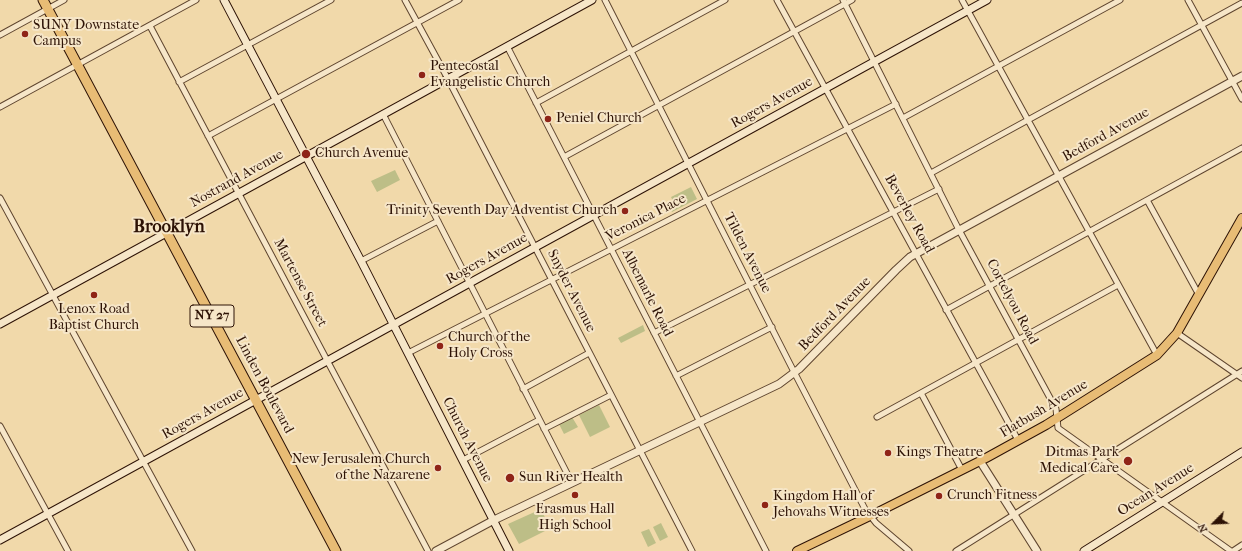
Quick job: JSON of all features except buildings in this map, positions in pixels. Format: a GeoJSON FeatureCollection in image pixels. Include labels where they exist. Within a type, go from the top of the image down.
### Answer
{"type":"FeatureCollection","features":[{"type":"Feature","properties":{"kind":"highway","name":"Linden Boulevard"},"geometry":{"type":"LineString","coordinates":[[43,0],[336,551]]}},
{"type":"Feature","properties":{"kind":"main road","name":"Church Avenue"},"geometry":{"type":"LineString","coordinates":[[224,0],[361,261],[510,551]]}},
{"type":"Feature","properties":{"kind":"main road","name":"Nostrand Avenue"},"geometry":{"type":"LineString","coordinates":[[0,324],[592,0]]}},
{"type":"Feature","properties":{"kind":"main road","name":"Rogers Avenue"},"geometry":{"type":"LineString","coordinates":[[0,540],[987,0]]}},
{"type":"Feature","properties":{"kind":"main road","name":"Bedford Avenue"},"geometry":{"type":"LineString","coordinates":[[436,551],[494,520],[779,384],[795,373],[896,270],[916,254],[1242,76]]}},
{"type":"Feature","properties":{"kind":"main road","name":"Flatbush Avenue"},"geometry":{"type":"LineString","coordinates":[[797,551],[980,461],[1057,418],[1157,355],[1177,333],[1242,218]]}},
{"type":"Feature","properties":{"kind":"main road","name":"Ocean Avenue"},"geometry":{"type":"LineString","coordinates":[[1084,551],[1242,452]]}},
{"type":"Feature","properties":{"kind":"main road"},"geometry":{"type":"LineString","coordinates":[[980,461],[1037,551]]}},
{"type":"Feature","properties":{"kind":"street"},"geometry":{"type":"LineString","coordinates":[[0,35],[64,0]]}},
{"type":"Feature","properties":{"kind":"street"},"geometry":{"type":"LineString","coordinates":[[0,107],[196,0]]}},
{"type":"Feature","properties":{"kind":"street"},"geometry":{"type":"LineString","coordinates":[[179,82],[331,0]]}},
{"type":"Feature","properties":{"kind":"street","name":"Snyder Avenue"},"geometry":{"type":"LineString","coordinates":[[405,0],[448,78],[692,551]]}},
{"type":"Feature","properties":{"kind":"street"},"geometry":{"type":"LineString","coordinates":[[208,136],[459,0]]}},
{"type":"Feature","properties":{"kind":"street","name":"Tilden Avenue"},"geometry":{"type":"LineString","coordinates":[[605,0],[865,509],[870,516],[909,551]]}},
{"type":"Feature","properties":{"kind":"street"},"geometry":{"type":"LineString","coordinates":[[536,103],[724,0]]}},
{"type":"Feature","properties":{"kind":"street","name":"Beverley Road"},"geometry":{"type":"LineString","coordinates":[[777,0],[1018,440]]}},
{"type":"Feature","properties":{"kind":"street"},"geometry":{"type":"LineString","coordinates":[[564,158],[794,32],[844,2],[852,0]]}},
{"type":"Feature","properties":{"kind":"street"},"geometry":{"type":"LineString","coordinates":[[962,0],[1157,355]]}},
{"type":"Feature","properties":{"kind":"street"},"geometry":{"type":"LineString","coordinates":[[903,118],[1120,0]]}},
{"type":"Feature","properties":{"kind":"street"},"geometry":{"type":"LineString","coordinates":[[1188,0],[1242,99]]}},
{"type":"Feature","properties":{"kind":"street","name":"Cortelyou Road"},"geometry":{"type":"LineString","coordinates":[[844,2],[938,189],[1056,409],[1058,428],[1232,551]]}},
{"type":"Feature","properties":{"kind":"street"},"geometry":{"type":"LineString","coordinates":[[931,173],[1242,3]]}},
{"type":"Feature","properties":{"kind":"street","name":"Martense Street"},"geometry":{"type":"LineString","coordinates":[[150,26],[428,551]]}},
{"type":"Feature","properties":{"kind":"street","name":"Albemarle Road"},"geometry":{"type":"LineString","coordinates":[[507,46],[766,551]]}},
{"type":"Feature","properties":{"kind":"street","name":"Veronica Place"},"geometry":{"type":"LineString","coordinates":[[408,353],[896,104]]}},
{"type":"Feature","properties":{"kind":"street"},"geometry":{"type":"LineString","coordinates":[[383,114],[572,483]]}},
{"type":"Feature","properties":{"kind":"street"},"geometry":{"type":"LineString","coordinates":[[946,310],[1242,148]]}},
{"type":"Feature","properties":{"kind":"street"},"geometry":{"type":"LineString","coordinates":[[654,333],[938,189]]}},
{"type":"Feature","properties":{"kind":"street"},"geometry":{"type":"LineString","coordinates":[[0,198],[192,551]]}},
{"type":"Feature","properties":{"kind":"street"},"geometry":{"type":"LineString","coordinates":[[1147,200],[1199,295]]}},
{"type":"Feature","properties":{"kind":"street"},"geometry":{"type":"LineString","coordinates":[[361,261],[438,221]]}},
{"type":"Feature","properties":{"kind":"street"},"geometry":{"type":"LineString","coordinates":[[877,417],[1118,285]]}},
{"type":"Feature","properties":{"kind":"street"},"geometry":{"type":"LineString","coordinates":[[676,376],[772,327]]}},
{"type":"Feature","properties":{"kind":"street"},"geometry":{"type":"LineString","coordinates":[[1177,333],[1242,378]]}},
{"type":"Feature","properties":{"kind":"street"},"geometry":{"type":"LineString","coordinates":[[523,389],[590,353]]}},
{"type":"Feature","properties":{"kind":"street"},"geometry":{"type":"LineString","coordinates":[[956,551],[1242,371]]}},
{"type":"Feature","properties":{"kind":"street"},"geometry":{"type":"LineString","coordinates":[[921,393],[962,470]]}},
{"type":"Feature","properties":{"kind":"street"},"geometry":{"type":"LineString","coordinates":[[544,429],[611,395]]}},
{"type":"Feature","properties":{"kind":"street"},"geometry":{"type":"LineString","coordinates":[[463,460],[540,420]]}},
{"type":"Feature","properties":{"kind":"street"},"geometry":{"type":"LineString","coordinates":[[0,426],[68,551]]}},
{"type":"Feature","properties":{"kind":"street"},"geometry":{"type":"LineString","coordinates":[[1232,551],[1242,545]]}},
{"type":"Feature","properties":{"kind":"green space"},"geometry":{"type":"Polygon","coordinates":[[[395,170],[400,180],[377,192],[371,181],[395,170]]]}},
{"type":"Feature","properties":{"kind":"green space"},"geometry":{"type":"Polygon","coordinates":[[[691,187],[697,199],[672,212],[667,203],[673,201],[671,197],[691,187]]]}},
{"type":"Feature","properties":{"kind":"green space"},"geometry":{"type":"Polygon","coordinates":[[[643,325],[645,331],[621,343],[618,338],[643,325]]]}},
{"type":"Feature","properties":{"kind":"green space"},"geometry":{"type":"Polygon","coordinates":[[[599,405],[610,427],[590,437],[579,415],[599,405]]]}},
{"type":"Feature","properties":{"kind":"green space"},"geometry":{"type":"Polygon","coordinates":[[[572,417],[578,427],[564,434],[559,424],[572,417]]]}},
{"type":"Feature","properties":{"kind":"green space"},"geometry":{"type":"Polygon","coordinates":[[[539,510],[542,512],[551,528],[519,544],[508,524],[539,510]]]}},
{"type":"Feature","properties":{"kind":"green space"},"geometry":{"type":"Polygon","coordinates":[[[661,523],[668,537],[660,541],[653,527],[661,523]]]}},
{"type":"Feature","properties":{"kind":"green space"},"geometry":{"type":"Polygon","coordinates":[[[649,529],[656,543],[648,547],[641,532],[649,529]]]}},
{"type":"Feature","properties":{"kind":"place","name":"SUNY Downstate Campus"},"geometry":{"type":"Point","coordinates":[25,34]}},
{"type":"Feature","properties":{"kind":"place","name":"Pentecostal Evangelistic Church"},"geometry":{"type":"Point","coordinates":[422,75]}},
{"type":"Feature","properties":{"kind":"place","name":"Peniel Church"},"geometry":{"type":"Point","coordinates":[548,119]}},
{"type":"Feature","properties":{"kind":"place","name":"Church Avenue"},"geometry":{"type":"Point","coordinates":[306,154]}},
{"type":"Feature","properties":{"kind":"place","name":"Trinity Seventh Day Adventist Church"},"geometry":{"type":"Point","coordinates":[625,211]}},
{"type":"Feature","properties":{"kind":"place","name":"Lenox Road Baptist Church"},"geometry":{"type":"Point","coordinates":[94,295]}},
{"type":"Feature","properties":{"kind":"place","name":"Church of the Holy Cross"},"geometry":{"type":"Point","coordinates":[440,346]}},
{"type":"Feature","properties":{"kind":"place","name":"Kings Theatre"},"geometry":{"type":"Point","coordinates":[888,453]}},
{"type":"Feature","properties":{"kind":"place","name":"Ditmas Park Medical Care"},"geometry":{"type":"Point","coordinates":[1128,461]}},
{"type":"Feature","properties":{"kind":"place","name":"New Jerusalem Church of the Nazarene"},"geometry":{"type":"Point","coordinates":[438,468]}},
{"type":"Feature","properties":{"kind":"place","name":"Sun River Health"},"geometry":{"type":"Point","coordinates":[510,478]}},
{"type":"Feature","properties":{"kind":"place","name":"Erasmus Hall High School"},"geometry":{"type":"Point","coordinates":[575,495]}},
{"type":"Feature","properties":{"kind":"place","name":"Crunch Fitness"},"geometry":{"type":"Point","coordinates":[939,496]}},
{"type":"Feature","properties":{"kind":"place","name":"Kingdom Hall of Jehovahs Witnesses"},"geometry":{"type":"Point","coordinates":[765,505]}},
{"type":"Feature","properties":{"kind":"district","name":"Brooklyn"},"geometry":{"type":"Point","coordinates":[169,228]}}]}
